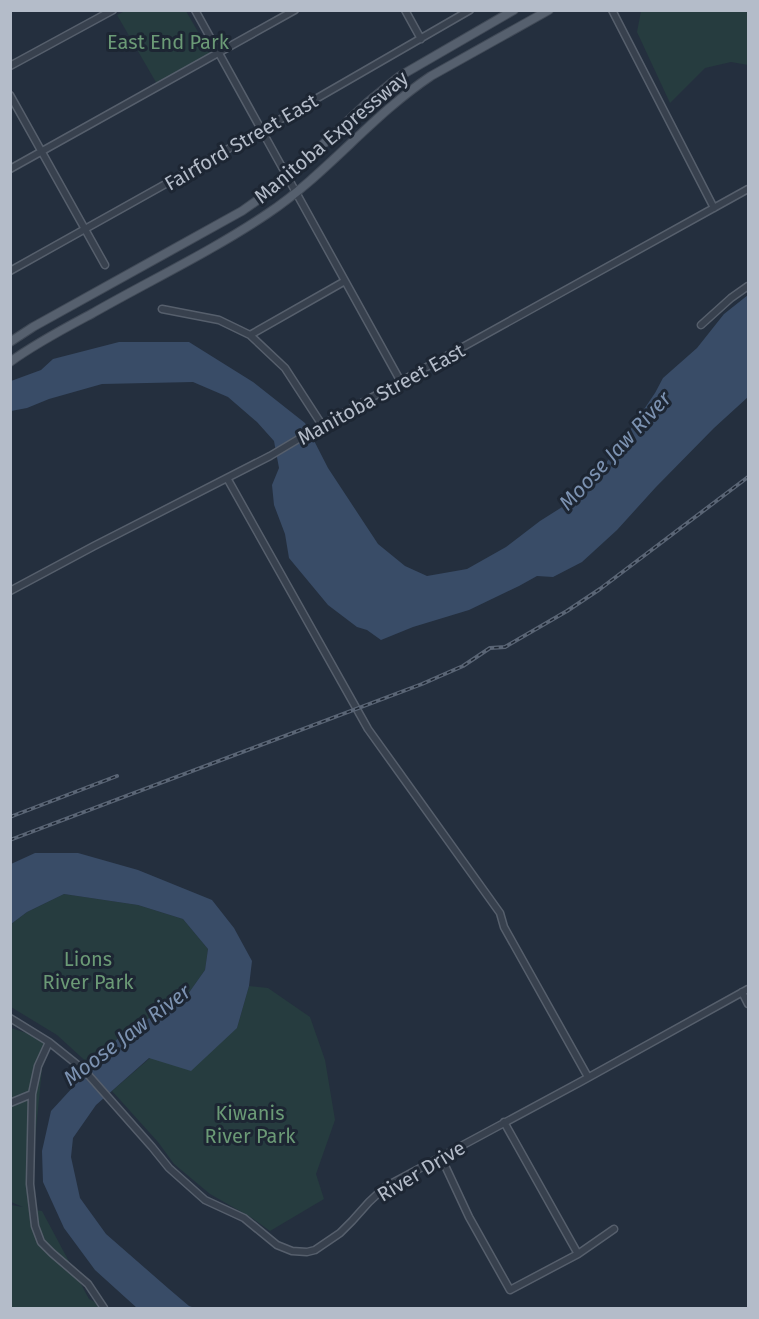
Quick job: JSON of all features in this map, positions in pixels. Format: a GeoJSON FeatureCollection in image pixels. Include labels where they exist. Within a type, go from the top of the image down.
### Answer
{"type":"FeatureCollection","features":[{"type":"Feature","properties":{"kind":"main road","name":"Manitoba Expressway"},"geometry":{"type":"LineString","coordinates":[[10,342],[242,211],[288,177],[399,76],[514,10]]}},
{"type":"Feature","properties":{"kind":"main road","name":"Manitoba Expressway"},"geometry":{"type":"LineString","coordinates":[[10,362],[63,329],[232,236],[297,193],[384,112],[415,87],[549,10]]}},
{"type":"Feature","properties":{"kind":"street"},"geometry":{"type":"LineString","coordinates":[[10,66],[113,10]]}},
{"type":"Feature","properties":{"kind":"street"},"geometry":{"type":"LineString","coordinates":[[195,10],[401,382]]}},
{"type":"Feature","properties":{"kind":"street"},"geometry":{"type":"LineString","coordinates":[[10,169],[296,10]]}},
{"type":"Feature","properties":{"kind":"street"},"geometry":{"type":"LineString","coordinates":[[405,10],[421,39]]}},
{"type":"Feature","properties":{"kind":"street","name":"Fairford Street East"},"geometry":{"type":"LineString","coordinates":[[10,271],[470,10]]}},
{"type":"Feature","properties":{"kind":"street"},"geometry":{"type":"LineString","coordinates":[[612,10],[714,208]]}},
{"type":"Feature","properties":{"kind":"street"},"geometry":{"type":"LineString","coordinates":[[10,95],[105,266]]}},
{"type":"Feature","properties":{"kind":"street","name":"Manitoba Street East"},"geometry":{"type":"LineString","coordinates":[[10,591],[270,456],[748,189]]}},
{"type":"Feature","properties":{"kind":"street"},"geometry":{"type":"LineString","coordinates":[[250,335],[345,281]]}},
{"type":"Feature","properties":{"kind":"street"},"geometry":{"type":"LineString","coordinates":[[701,325],[730,298],[748,286]]}},
{"type":"Feature","properties":{"kind":"street"},"geometry":{"type":"LineString","coordinates":[[162,309],[219,320],[250,335],[285,368],[322,425]]}},
{"type":"Feature","properties":{"kind":"street"},"geometry":{"type":"LineString","coordinates":[[228,478],[368,729],[500,913],[504,927],[585,1079]]}},
{"type":"Feature","properties":{"kind":"street"},"geometry":{"type":"LineString","coordinates":[[745,991],[748,1005]]}},
{"type":"Feature","properties":{"kind":"street","name":"River Drive"},"geometry":{"type":"LineString","coordinates":[[49,1042],[87,1073],[169,1168],[205,1200],[244,1218],[277,1245],[292,1251],[307,1252],[325,1244],[352,1221],[385,1187],[745,991]]}},
{"type":"Feature","properties":{"kind":"street"},"geometry":{"type":"LineString","coordinates":[[10,1018],[49,1042],[38,1066],[32,1094],[30,1184],[35,1226],[41,1242],[87,1284],[104,1308]]}},
{"type":"Feature","properties":{"kind":"street"},"geometry":{"type":"LineString","coordinates":[[10,1103],[32,1094]]}},
{"type":"Feature","properties":{"kind":"street"},"geometry":{"type":"LineString","coordinates":[[504,1122],[578,1254]]}},
{"type":"Feature","properties":{"kind":"street"},"geometry":{"type":"LineString","coordinates":[[441,1156],[469,1217],[510,1290],[578,1254],[614,1229]]}},
{"type":"Feature","properties":{"kind":"green space","name":"East End Park"},"geometry":{"type":"Polygon","coordinates":[[[125,11],[186,11],[209,51],[209,55],[157,84],[117,15],[125,11]]]}},
{"type":"Feature","properties":{"kind":"green space"},"geometry":{"type":"Polygon","coordinates":[[[641,11],[748,11],[748,65],[731,62],[705,68],[670,103],[637,32],[641,11]]]}},
{"type":"Feature","properties":{"kind":"green space","name":"Lions River Park"},"geometry":{"type":"Polygon","coordinates":[[[64,894],[138,905],[183,919],[208,949],[205,970],[188,994],[120,1036],[92,1067],[57,1035],[11,1007],[11,924],[27,912],[64,894]]]}},
{"type":"Feature","properties":{"kind":"green space","name":"Kiwanis River Park"},"geometry":{"type":"Polygon","coordinates":[[[249,986],[268,988],[310,1017],[325,1060],[335,1120],[316,1174],[324,1199],[270,1231],[210,1194],[174,1164],[158,1142],[112,1091],[150,1058],[237,1028],[249,986]]]}},
{"type":"Feature","properties":{"kind":"green space"},"geometry":{"type":"Polygon","coordinates":[[[11,1028],[45,1039],[28,1209],[42,1211],[89,1299],[99,1308],[11,1308],[11,1205],[23,1207],[11,1202],[11,1028]]]}},
{"type":"Feature","properties":{"kind":"water"},"geometry":{"type":"Polygon","coordinates":[[[748,295],[748,397],[714,428],[617,530],[582,562],[553,577],[537,576],[469,610],[413,627],[381,640],[367,630],[357,627],[328,605],[289,558],[285,534],[274,505],[272,485],[279,468],[274,441],[257,422],[228,397],[193,382],[102,384],[11,411],[11,381],[41,370],[53,359],[119,342],[189,342],[253,382],[305,423],[328,468],[378,544],[405,566],[427,576],[467,569],[506,547],[540,521],[578,497],[618,448],[663,378],[697,348],[724,314],[748,295]]]}},
{"type":"Feature","properties":{"kind":"water","name":"Moose Jaw River"},"geometry":{"type":"Polygon","coordinates":[[[35,853],[78,853],[138,870],[212,900],[234,928],[252,961],[249,986],[237,1028],[191,1071],[149,1058],[96,1105],[73,1138],[71,1157],[80,1198],[106,1234],[189,1306],[195,1308],[137,1308],[95,1270],[64,1228],[43,1182],[42,1151],[51,1111],[120,1036],[188,994],[205,970],[208,949],[183,919],[138,905],[64,894],[27,912],[11,924],[11,864],[35,853]]]}},
{"type":"Feature","properties":{"kind":"railway"},"geometry":{"type":"LineString","coordinates":[[10,840],[422,684],[463,666],[490,648],[505,647],[600,589],[748,477]]}},
{"type":"Feature","properties":{"kind":"railway"},"geometry":{"type":"LineString","coordinates":[[10,817],[117,776]]}}]}
